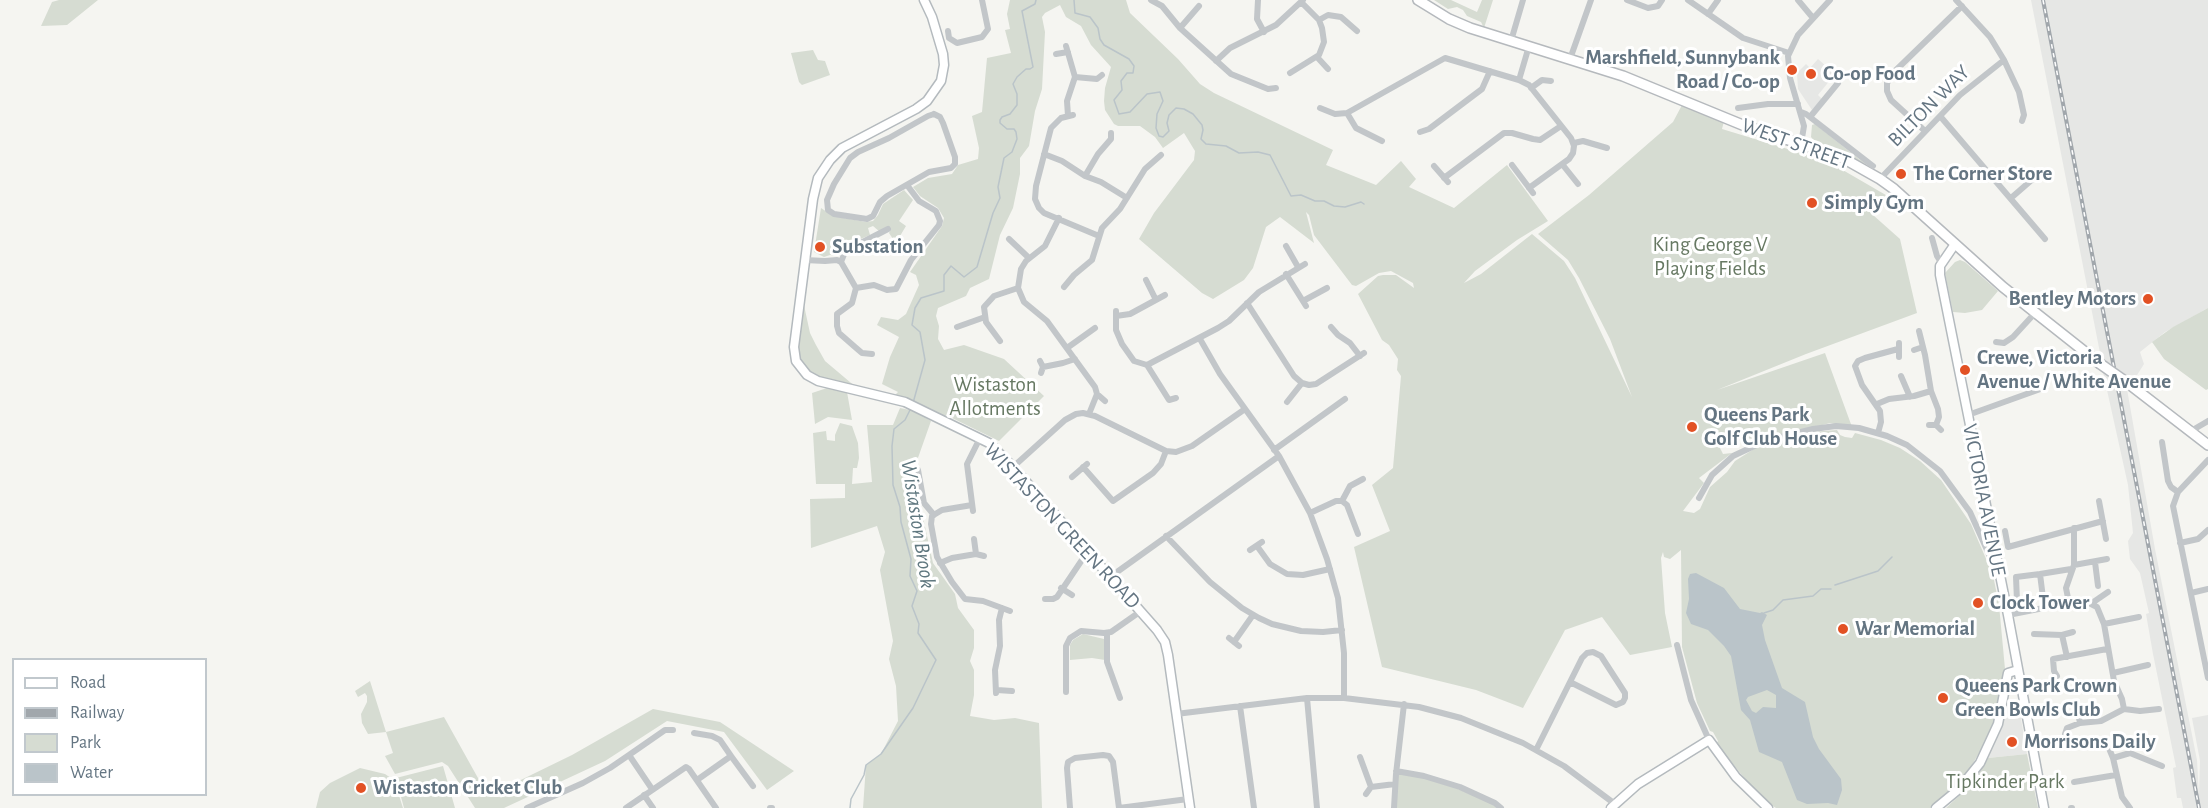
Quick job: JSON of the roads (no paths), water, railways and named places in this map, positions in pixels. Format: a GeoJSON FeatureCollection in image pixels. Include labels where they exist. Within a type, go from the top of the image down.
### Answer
{"type":"FeatureCollection","features":[{"type":"Feature","properties":{"kind":"main road","name":"WEST STREET"},"geometry":{"type":"LineString","coordinates":[[1418,0],[1461,24],[1633,80],[1745,126],[1841,157],[1880,179],[2035,313],[2208,445]]}},
{"type":"Feature","properties":{"kind":"street","name":"WISTASTON GREEN ROAD"},"geometry":{"type":"LineString","coordinates":[[924,0],[943,54],[944,65],[941,81],[921,105],[897,120],[849,142],[830,160],[818,178],[814,190],[794,347],[796,361],[801,369],[818,381],[905,402],[993,446],[1088,551],[1157,630],[1166,646],[1189,803]]}},
{"type":"Feature","properties":{"kind":"street"},"geometry":{"type":"LineString","coordinates":[[948,31],[949,38],[957,43],[982,37],[988,29],[982,0]]}},
{"type":"Feature","properties":{"kind":"street"},"geometry":{"type":"LineString","coordinates":[[1151,0],[1162,6],[1180,28],[1234,76],[1268,89],[1276,88]]}},
{"type":"Feature","properties":{"kind":"street"},"geometry":{"type":"LineString","coordinates":[[1258,0],[1257,19],[1264,32]]}},
{"type":"Feature","properties":{"kind":"street"},"geometry":{"type":"LineString","coordinates":[[1511,41],[1523,0]]}},
{"type":"Feature","properties":{"kind":"street"},"geometry":{"type":"LineString","coordinates":[[1570,59],[1591,0]]}},
{"type":"Feature","properties":{"kind":"street"},"geometry":{"type":"LineString","coordinates":[[1627,0],[1648,8],[1658,6],[1662,0]]}},
{"type":"Feature","properties":{"kind":"street"},"geometry":{"type":"LineString","coordinates":[[1688,0],[1748,40],[1789,52]]}},
{"type":"Feature","properties":{"kind":"street"},"geometry":{"type":"LineString","coordinates":[[1708,14],[1718,0]]}},
{"type":"Feature","properties":{"kind":"street"},"geometry":{"type":"LineString","coordinates":[[1798,0],[1813,18]]}},
{"type":"Feature","properties":{"kind":"street"},"geometry":{"type":"LineString","coordinates":[[1801,144],[1804,131],[1801,112],[1787,67],[1789,52],[1798,35],[1830,0]]}},
{"type":"Feature","properties":{"kind":"street"},"geometry":{"type":"LineString","coordinates":[[1956,0],[1990,37],[2004,60],[2019,92],[2024,115],[2022,121]]}},
{"type":"Feature","properties":{"kind":"street"},"geometry":{"type":"LineString","coordinates":[[1216,61],[1230,48],[1264,32],[1284,19],[1302,1],[1318,20],[1324,33],[1324,42],[1321,53],[1317,57],[1290,73]]}},
{"type":"Feature","properties":{"kind":"street"},"geometry":{"type":"LineString","coordinates":[[1180,28],[1199,6]]}},
{"type":"Feature","properties":{"kind":"street"},"geometry":{"type":"LineString","coordinates":[[1925,131],[1891,100],[1887,91],[1887,83],[1895,71],[1962,6]]}},
{"type":"Feature","properties":{"kind":"street"},"geometry":{"type":"LineString","coordinates":[[1318,20],[1328,15],[1336,16],[1346,20],[1357,31]]}},
{"type":"Feature","properties":{"kind":"street"},"geometry":{"type":"LineString","coordinates":[[1519,80],[1529,46]]}},
{"type":"Feature","properties":{"kind":"street"},"geometry":{"type":"LineString","coordinates":[[1056,54],[1067,49],[1075,77],[1067,101],[1070,116],[1053,125],[1036,186],[1035,199],[1042,211],[1083,231],[1099,236]]}},
{"type":"Feature","properties":{"kind":"street"},"geometry":{"type":"LineString","coordinates":[[1317,57],[1328,69]]}},
{"type":"Feature","properties":{"kind":"street"},"geometry":{"type":"LineString","coordinates":[[1320,108],[1335,114],[1347,113],[1442,59],[1449,58],[1527,83],[1574,143],[1572,155],[1531,190],[1512,165]]}},
{"type":"Feature","properties":{"kind":"street","name":"BILTON WAY"},"geometry":{"type":"LineString","coordinates":[[1880,179],[1969,87],[2004,60]]}},
{"type":"Feature","properties":{"kind":"street"},"geometry":{"type":"LineString","coordinates":[[1420,132],[1430,129],[1482,89],[1490,71]]}},
{"type":"Feature","properties":{"kind":"street"},"geometry":{"type":"LineString","coordinates":[[1075,77],[1097,79],[1102,75]]}},
{"type":"Feature","properties":{"kind":"street"},"geometry":{"type":"LineString","coordinates":[[1531,88],[1542,80],[1551,81]]}},
{"type":"Feature","properties":{"kind":"street"},"geometry":{"type":"LineString","coordinates":[[1810,117],[1838,82]]}},
{"type":"Feature","properties":{"kind":"street"},"geometry":{"type":"LineString","coordinates":[[1738,108],[1768,104],[1798,104]]}},
{"type":"Feature","properties":{"kind":"street"},"geometry":{"type":"LineString","coordinates":[[1801,112],[1873,166]]}},
{"type":"Feature","properties":{"kind":"street"},"geometry":{"type":"LineString","coordinates":[[1347,113],[1356,128],[1382,141]]}},
{"type":"Feature","properties":{"kind":"street"},"geometry":{"type":"LineString","coordinates":[[934,114],[940,117],[943,123],[955,157],[955,164],[951,168],[923,175],[907,185],[887,196],[880,202],[873,216],[867,219],[834,214],[828,210],[826,205],[834,184],[850,158],[934,114]]}},
{"type":"Feature","properties":{"kind":"street"},"geometry":{"type":"LineString","coordinates":[[1940,116],[2045,239]]}},
{"type":"Feature","properties":{"kind":"street"},"geometry":{"type":"LineString","coordinates":[[1434,166],[1446,180],[1504,133],[1540,140],[1561,126]]}},
{"type":"Feature","properties":{"kind":"street"},"geometry":{"type":"LineString","coordinates":[[1085,176],[1098,154],[1113,137]]}},
{"type":"Feature","properties":{"kind":"street"},"geometry":{"type":"LineString","coordinates":[[1574,143],[1583,141],[1606,148]]}},
{"type":"Feature","properties":{"kind":"street"},"geometry":{"type":"LineString","coordinates":[[1044,154],[1062,160],[1085,176],[1101,182],[1127,198]]}},
{"type":"Feature","properties":{"kind":"street"},"geometry":{"type":"LineString","coordinates":[[1064,287],[1092,260],[1105,224],[1120,210],[1142,173],[1153,166],[1161,155]]}},
{"type":"Feature","properties":{"kind":"street"},"geometry":{"type":"LineString","coordinates":[[1562,164],[1578,184]]}},
{"type":"Feature","properties":{"kind":"street"},"geometry":{"type":"LineString","coordinates":[[2011,198],[2034,178]]}},
{"type":"Feature","properties":{"kind":"street"},"geometry":{"type":"LineString","coordinates":[[856,288],[874,285],[890,291],[899,285],[911,260],[939,225],[936,211],[919,201],[907,185]]}},
{"type":"Feature","properties":{"kind":"street"},"geometry":{"type":"LineString","coordinates":[[1059,219],[1046,246],[1029,258],[1020,269],[1018,288],[1027,306],[1047,321],[1095,387],[1097,394],[1105,401]]}},
{"type":"Feature","properties":{"kind":"street"},"geometry":{"type":"LineString","coordinates":[[870,228],[874,236]]}},
{"type":"Feature","properties":{"kind":"street"},"geometry":{"type":"LineString","coordinates":[[841,262],[845,252],[850,248],[888,229]]}},
{"type":"Feature","properties":{"kind":"street","name":"VICTORIA AVENUE"},"geometry":{"type":"LineString","coordinates":[[1932,238],[1936,256],[1943,263],[1940,275],[2044,808]]}},
{"type":"Feature","properties":{"kind":"street"},"geometry":{"type":"LineString","coordinates":[[1009,239],[1029,258]]}},
{"type":"Feature","properties":{"kind":"street"},"geometry":{"type":"LineString","coordinates":[[1943,263],[1958,247]]}},
{"type":"Feature","properties":{"kind":"street"},"geometry":{"type":"LineString","coordinates":[[1147,365],[1200,339],[1229,321],[1246,303],[1301,266],[1286,250]]}},
{"type":"Feature","properties":{"kind":"street"},"geometry":{"type":"LineString","coordinates":[[805,260],[841,262],[856,288],[854,300],[840,311],[836,319],[839,333],[863,353],[872,354]]}},
{"type":"Feature","properties":{"kind":"street"},"geometry":{"type":"LineString","coordinates":[[1286,274],[1305,304],[1324,292]]}},
{"type":"Feature","properties":{"kind":"street"},"geometry":{"type":"LineString","coordinates":[[1150,283],[1156,300]]}},
{"type":"Feature","properties":{"kind":"street"},"geometry":{"type":"LineString","coordinates":[[992,343],[999,339],[984,317],[984,307],[988,301],[1002,292],[1018,288]]}},
{"type":"Feature","properties":{"kind":"street"},"geometry":{"type":"LineString","coordinates":[[1165,295],[1130,314],[1116,313],[1116,330],[1122,344],[1134,361],[1147,365],[1169,400],[1176,398]]}},
{"type":"Feature","properties":{"kind":"street"},"geometry":{"type":"LineString","coordinates":[[1246,303],[1294,376],[1308,386],[1316,384],[1362,355],[1350,343],[1335,337],[1331,327]]}},
{"type":"Feature","properties":{"kind":"street"},"geometry":{"type":"LineString","coordinates":[[1995,342],[2004,342],[2013,337],[2035,313]]}},
{"type":"Feature","properties":{"kind":"street"},"geometry":{"type":"LineString","coordinates":[[957,327],[965,320],[984,317]]}},
{"type":"Feature","properties":{"kind":"street"},"geometry":{"type":"LineString","coordinates":[[1067,348],[1090,329]]}},
{"type":"Feature","properties":{"kind":"street"},"geometry":{"type":"LineString","coordinates":[[1919,331],[1931,391],[1938,409],[1939,417],[1935,427]]}},
{"type":"Feature","properties":{"kind":"street"},"geometry":{"type":"LineString","coordinates":[[1200,339],[1214,365],[1279,456],[1310,513],[1338,598],[1342,630],[1344,698]]}},
{"type":"Feature","properties":{"kind":"street"},"geometry":{"type":"LineString","coordinates":[[1878,433],[1881,417],[1876,404],[1862,385],[1855,369],[1856,364],[1865,358],[1898,346],[1899,357]]}},
{"type":"Feature","properties":{"kind":"street"},"geometry":{"type":"LineString","coordinates":[[1914,350],[1923,347]]}},
{"type":"Feature","properties":{"kind":"street"},"geometry":{"type":"LineString","coordinates":[[860,362],[863,353]]}},
{"type":"Feature","properties":{"kind":"street"},"geometry":{"type":"LineString","coordinates":[[1041,367],[1075,359]]}},
{"type":"Feature","properties":{"kind":"street"},"geometry":{"type":"LineString","coordinates":[[1900,376],[1910,397]]}},
{"type":"Feature","properties":{"kind":"street"},"geometry":{"type":"LineString","coordinates":[[1287,402],[1302,383]]}},
{"type":"Feature","properties":{"kind":"street"},"geometry":{"type":"LineString","coordinates":[[1968,415],[2046,387]]}},
{"type":"Feature","properties":{"kind":"street"},"geometry":{"type":"LineString","coordinates":[[1876,404],[1889,399],[1910,397],[1931,391]]}},
{"type":"Feature","properties":{"kind":"street"},"geometry":{"type":"LineString","coordinates":[[1089,414],[1097,394]]}},
{"type":"Feature","properties":{"kind":"street"},"geometry":{"type":"LineString","coordinates":[[1274,450],[1345,399]]}},
{"type":"Feature","properties":{"kind":"street"},"geometry":{"type":"LineString","coordinates":[[1013,467],[1069,417],[1080,414],[1089,414],[1166,451],[1180,452],[1245,409]]}},
{"type":"Feature","properties":{"kind":"street"},"geometry":{"type":"LineString","coordinates":[[2191,430],[2208,421]]}},
{"type":"Feature","properties":{"kind":"street"},"geometry":{"type":"LineString","coordinates":[[1699,498],[1712,475],[1733,456],[1765,441],[1832,426],[1847,426],[1878,433],[1907,445],[1930,462],[1956,491],[1977,525],[1999,576]]}},
{"type":"Feature","properties":{"kind":"street"},"geometry":{"type":"LineString","coordinates":[[933,515],[942,510],[972,508],[967,461],[980,438]]}},
{"type":"Feature","properties":{"kind":"street"},"geometry":{"type":"LineString","coordinates":[[2162,442],[2168,481],[2178,492]]}},
{"type":"Feature","properties":{"kind":"street"},"geometry":{"type":"LineString","coordinates":[[1072,477],[1085,465],[1113,501],[1153,473],[1161,464],[1166,451]]}},
{"type":"Feature","properties":{"kind":"street"},"geometry":{"type":"LineString","coordinates":[[1110,577],[1279,456]]}},
{"type":"Feature","properties":{"kind":"street"},"geometry":{"type":"LineString","coordinates":[[2208,460],[2178,492],[2174,506],[2208,678]]}},
{"type":"Feature","properties":{"kind":"street"},"geometry":{"type":"LineString","coordinates":[[921,473],[924,503],[933,515],[931,527],[940,563],[965,599],[983,600],[1010,611]]}},
{"type":"Feature","properties":{"kind":"street"},"geometry":{"type":"LineString","coordinates":[[1342,501],[1350,486],[1363,479]]}},
{"type":"Feature","properties":{"kind":"street"},"geometry":{"type":"LineString","coordinates":[[1310,513],[1336,501],[1342,501],[1347,505],[1358,534]]}},
{"type":"Feature","properties":{"kind":"street"},"geometry":{"type":"LineString","coordinates":[[2099,501],[2106,539]]}},
{"type":"Feature","properties":{"kind":"street"},"geometry":{"type":"LineString","coordinates":[[2005,531],[2007,551],[2074,528],[2103,521]]}},
{"type":"Feature","properties":{"kind":"street"},"geometry":{"type":"LineString","coordinates":[[1977,525],[1989,523]]}},
{"type":"Feature","properties":{"kind":"street"},"geometry":{"type":"LineString","coordinates":[[2069,603],[2066,588],[2072,567],[2074,528]]}},
{"type":"Feature","properties":{"kind":"street"},"geometry":{"type":"LineString","coordinates":[[2180,543],[2198,539],[2208,530]]}},
{"type":"Feature","properties":{"kind":"street"},"geometry":{"type":"LineString","coordinates":[[1166,536],[1200,573],[1253,615],[1272,624],[1293,629],[1323,632],[1342,630]]}},
{"type":"Feature","properties":{"kind":"street"},"geometry":{"type":"LineString","coordinates":[[940,563],[952,558],[980,555],[974,539]]}},
{"type":"Feature","properties":{"kind":"street"},"geometry":{"type":"LineString","coordinates":[[1256,546],[1270,564],[1287,573],[1304,575],[1330,568]]}},
{"type":"Feature","properties":{"kind":"street"},"geometry":{"type":"LineString","coordinates":[[1045,599],[1055,599],[1088,551]]}},
{"type":"Feature","properties":{"kind":"street"},"geometry":{"type":"LineString","coordinates":[[2016,577],[2107,559]]}},
{"type":"Feature","properties":{"kind":"street"},"geometry":{"type":"LineString","coordinates":[[2095,562],[2098,586]]}},
{"type":"Feature","properties":{"kind":"street"},"geometry":{"type":"LineString","coordinates":[[2012,568],[2016,577],[2017,601]]}},
{"type":"Feature","properties":{"kind":"street"},"geometry":{"type":"LineString","coordinates":[[2040,574],[2043,598]]}},
{"type":"Feature","properties":{"kind":"street"},"geometry":{"type":"LineString","coordinates":[[1061,588],[1072,595]]}},
{"type":"Feature","properties":{"kind":"street"},"geometry":{"type":"LineString","coordinates":[[2191,593],[2208,589]]}},
{"type":"Feature","properties":{"kind":"street"},"geometry":{"type":"LineString","coordinates":[[2008,615],[2069,603],[2092,603],[2108,592]]}},
{"type":"Feature","properties":{"kind":"street"},"geometry":{"type":"LineString","coordinates":[[2092,603],[2097,607],[2104,624],[2113,673],[2124,709]]}},
{"type":"Feature","properties":{"kind":"street"},"geometry":{"type":"LineString","coordinates":[[1002,608],[999,620],[1000,646],[996,670],[996,692],[1012,691]]}},
{"type":"Feature","properties":{"kind":"street"},"geometry":{"type":"LineString","coordinates":[[1066,692],[1066,646],[1070,638],[1081,631],[1107,633],[1141,611]]}},
{"type":"Feature","properties":{"kind":"street"},"geometry":{"type":"LineString","coordinates":[[1234,642],[1253,615]]}},
{"type":"Feature","properties":{"kind":"street"},"geometry":{"type":"LineString","coordinates":[[2104,624],[2139,616]]}},
{"type":"Feature","properties":{"kind":"street"},"geometry":{"type":"LineString","coordinates":[[2034,634],[2062,635],[2073,632]]}},
{"type":"Feature","properties":{"kind":"street"},"geometry":{"type":"LineString","coordinates":[[1107,633],[1107,662],[1120,698]]}},
{"type":"Feature","properties":{"kind":"street"},"geometry":{"type":"LineString","coordinates":[[2062,635],[2067,657]]}},
{"type":"Feature","properties":{"kind":"street"},"geometry":{"type":"LineString","coordinates":[[1677,645],[1691,700],[1709,740],[1760,805],[1768,808]]}},
{"type":"Feature","properties":{"kind":"street"},"geometry":{"type":"LineString","coordinates":[[2057,676],[2053,659],[2108,649]]}},
{"type":"Feature","properties":{"kind":"street"},"geometry":{"type":"LineString","coordinates":[[1536,750],[1570,682],[1582,658],[1587,653],[1595,652],[1604,659],[1621,687],[1625,700],[1618,705],[1612,704],[1570,682]]}},
{"type":"Feature","properties":{"kind":"street"},"geometry":{"type":"LineString","coordinates":[[2113,673],[2148,665]]}},
{"type":"Feature","properties":{"kind":"street"},"geometry":{"type":"LineString","coordinates":[[1936,808],[1959,789],[1980,763],[1998,724],[2008,673],[2018,670]]}},
{"type":"Feature","properties":{"kind":"street"},"geometry":{"type":"LineString","coordinates":[[1059,682],[1067,682]]}},
{"type":"Feature","properties":{"kind":"street"},"geometry":{"type":"LineString","coordinates":[[1176,714],[1307,698],[1344,698],[1404,704],[1461,718],[1494,730],[1536,750],[1564,766],[1613,806],[1648,777],[1709,740]]}},
{"type":"Feature","properties":{"kind":"street"},"geometry":{"type":"LineString","coordinates":[[1307,698],[1317,808]]}},
{"type":"Feature","properties":{"kind":"street"},"geometry":{"type":"LineString","coordinates":[[1394,808],[1404,704]]}},
{"type":"Feature","properties":{"kind":"street"},"geometry":{"type":"LineString","coordinates":[[1240,706],[1254,808]]}},
{"type":"Feature","properties":{"kind":"street"},"geometry":{"type":"LineString","coordinates":[[2078,708],[2080,723]]}},
{"type":"Feature","properties":{"kind":"street"},"geometry":{"type":"LineString","coordinates":[[2068,744],[2065,734],[2067,728],[2080,723],[2101,721],[2124,709],[2140,711],[2158,709]]}},
{"type":"Feature","properties":{"kind":"street"},"geometry":{"type":"LineString","coordinates":[[527,808],[583,783],[610,768],[665,730],[673,730]]}},
{"type":"Feature","properties":{"kind":"street"},"geometry":{"type":"LineString","coordinates":[[694,733],[720,740],[753,786]]}},
{"type":"Feature","properties":{"kind":"street"},"geometry":{"type":"LineString","coordinates":[[2108,746],[2122,797],[2130,808]]}},
{"type":"Feature","properties":{"kind":"street"},"geometry":{"type":"LineString","coordinates":[[2113,758],[2130,753],[2162,766]]}},
{"type":"Feature","properties":{"kind":"street"},"geometry":{"type":"LineString","coordinates":[[629,755],[652,789]]}},
{"type":"Feature","properties":{"kind":"street"},"geometry":{"type":"LineString","coordinates":[[1070,808],[1068,762],[1075,758],[1104,755],[1113,762],[1119,808],[1189,803]]}},
{"type":"Feature","properties":{"kind":"street"},"geometry":{"type":"LineString","coordinates":[[697,780],[731,756]]}},
{"type":"Feature","properties":{"kind":"street"},"geometry":{"type":"LineString","coordinates":[[1360,757],[1371,787]]}},
{"type":"Feature","properties":{"kind":"street"},"geometry":{"type":"LineString","coordinates":[[626,808],[683,767],[689,769],[716,808]]}},
{"type":"Feature","properties":{"kind":"street"},"geometry":{"type":"LineString","coordinates":[[1396,771],[1424,776],[1460,787],[1501,808]]}},
{"type":"Feature","properties":{"kind":"street"},"geometry":{"type":"LineString","coordinates":[[2074,782],[2116,776]]}},
{"type":"Feature","properties":{"kind":"street"},"geometry":{"type":"LineString","coordinates":[[1366,794],[1371,787],[1395,784]]}},
{"type":"Feature","properties":{"kind":"street"},"geometry":{"type":"LineString","coordinates":[[644,795],[653,808]]}},
{"type":"Feature","properties":{"kind":"water"},"geometry":{"type":"Polygon","coordinates":[[[1696,573],[1724,588],[1740,609],[1762,612],[1767,615],[1762,625],[1765,640],[1782,688],[1805,702],[1813,737],[1841,779],[1842,790],[1837,805],[1807,804],[1797,800],[1782,762],[1759,752],[1750,720],[1741,710],[1731,656],[1708,630],[1691,624],[1686,613],[1690,574],[1696,573]],[[1767,690],[1748,697],[1746,700],[1752,711],[1756,713],[1763,707],[1776,708],[1776,695],[1767,690]]]}},
{"type":"Feature","properties":{"kind":"waterway","name":"Wistaston Brook"},"geometry":{"type":"LineString","coordinates":[[913,403],[925,360],[920,332],[912,325],[915,308],[921,298],[944,291],[944,275],[951,266],[964,277],[977,267],[993,213],[1000,198],[998,187],[1004,158],[1012,152],[1017,139],[1014,129],[1007,129],[1000,123],[1000,120],[1010,114],[1017,105],[1017,94],[1013,84],[1017,77],[1026,69],[1033,67],[1022,11],[1035,4],[1036,0]]}},
{"type":"Feature","properties":{"kind":"waterway"},"geometry":{"type":"LineString","coordinates":[[1074,0],[1075,13],[1090,17],[1098,28],[1104,45],[1129,59],[1134,66],[1133,73],[1127,73],[1121,81],[1122,90],[1114,100],[1119,114],[1130,112],[1147,94],[1160,92],[1163,101],[1157,114],[1156,128],[1159,136],[1163,137],[1169,131],[1167,123],[1169,115],[1176,108],[1184,109],[1193,114],[1202,125],[1201,139],[1206,144],[1226,146],[1239,153],[1258,152],[1270,155],[1291,196],[1301,195],[1334,206],[1345,207],[1361,202],[1364,204]]}},
{"type":"Feature","properties":{"kind":"waterway","name":"Wistaston Brook"},"geometry":{"type":"LineString","coordinates":[[850,808],[851,799],[864,775],[866,765],[881,754],[913,708],[936,660],[918,633],[919,624],[912,606],[917,591],[910,576],[911,559],[893,485],[894,429],[905,420],[910,410]]}},
{"type":"Feature","properties":{"kind":"waterway"},"geometry":{"type":"LineString","coordinates":[[1835,585],[1878,571],[1892,557]]}},
{"type":"Feature","properties":{"kind":"waterway"},"geometry":{"type":"LineString","coordinates":[[1764,613],[1773,610],[1783,600],[1813,596],[1821,589],[1831,589]]}},
{"type":"Feature","properties":{"kind":"railway"},"geometry":{"type":"LineString","coordinates":[[2043,0],[2199,808]]}},
{"type":"Feature","properties":{"kind":"place","name":"Marshfield, Sunnybank Road / Co-op"},"geometry":{"type":"Point","coordinates":[1792,70]}},
{"type":"Feature","properties":{"kind":"place","name":"Co-op Food"},"geometry":{"type":"Point","coordinates":[1811,74]}},
{"type":"Feature","properties":{"kind":"place","name":"The Corner Store"},"geometry":{"type":"Point","coordinates":[1901,174]}},
{"type":"Feature","properties":{"kind":"place","name":"Simply Gym"},"geometry":{"type":"Point","coordinates":[1812,203]}},
{"type":"Feature","properties":{"kind":"place","name":"Substation"},"geometry":{"type":"Point","coordinates":[820,247]}},
{"type":"Feature","properties":{"kind":"place","name":"Bentley Motors"},"geometry":{"type":"Point","coordinates":[2148,299]}},
{"type":"Feature","properties":{"kind":"place","name":"Crewe, Victoria Avenue / White Avenue"},"geometry":{"type":"Point","coordinates":[1965,370]}},
{"type":"Feature","properties":{"kind":"place","name":"Queens Park Golf Club House"},"geometry":{"type":"Point","coordinates":[1692,427]}},
{"type":"Feature","properties":{"kind":"place","name":"Clock Tower"},"geometry":{"type":"Point","coordinates":[1978,603]}},
{"type":"Feature","properties":{"kind":"place","name":"War Memorial"},"geometry":{"type":"Point","coordinates":[1843,629]}},
{"type":"Feature","properties":{"kind":"place","name":"Queens Park Crown Green Bowls Club"},"geometry":{"type":"Point","coordinates":[1943,698]}},
{"type":"Feature","properties":{"kind":"place","name":"Morrisons Daily"},"geometry":{"type":"Point","coordinates":[2012,742]}},
{"type":"Feature","properties":{"kind":"place","name":"Wistaston Cricket Club"},"geometry":{"type":"Point","coordinates":[361,788]}},
{"type":"Feature","properties":{"kind":"park label","name":"King George V Playing Fields"},"geometry":{"type":"Point","coordinates":[1710,257]}},
{"type":"Feature","properties":{"kind":"park label","name":"Wistaston Allotments"},"geometry":{"type":"Point","coordinates":[995,397]}},
{"type":"Feature","properties":{"kind":"park label","name":"Tipkinder Park"},"geometry":{"type":"Point","coordinates":[2005,782]}}]}
